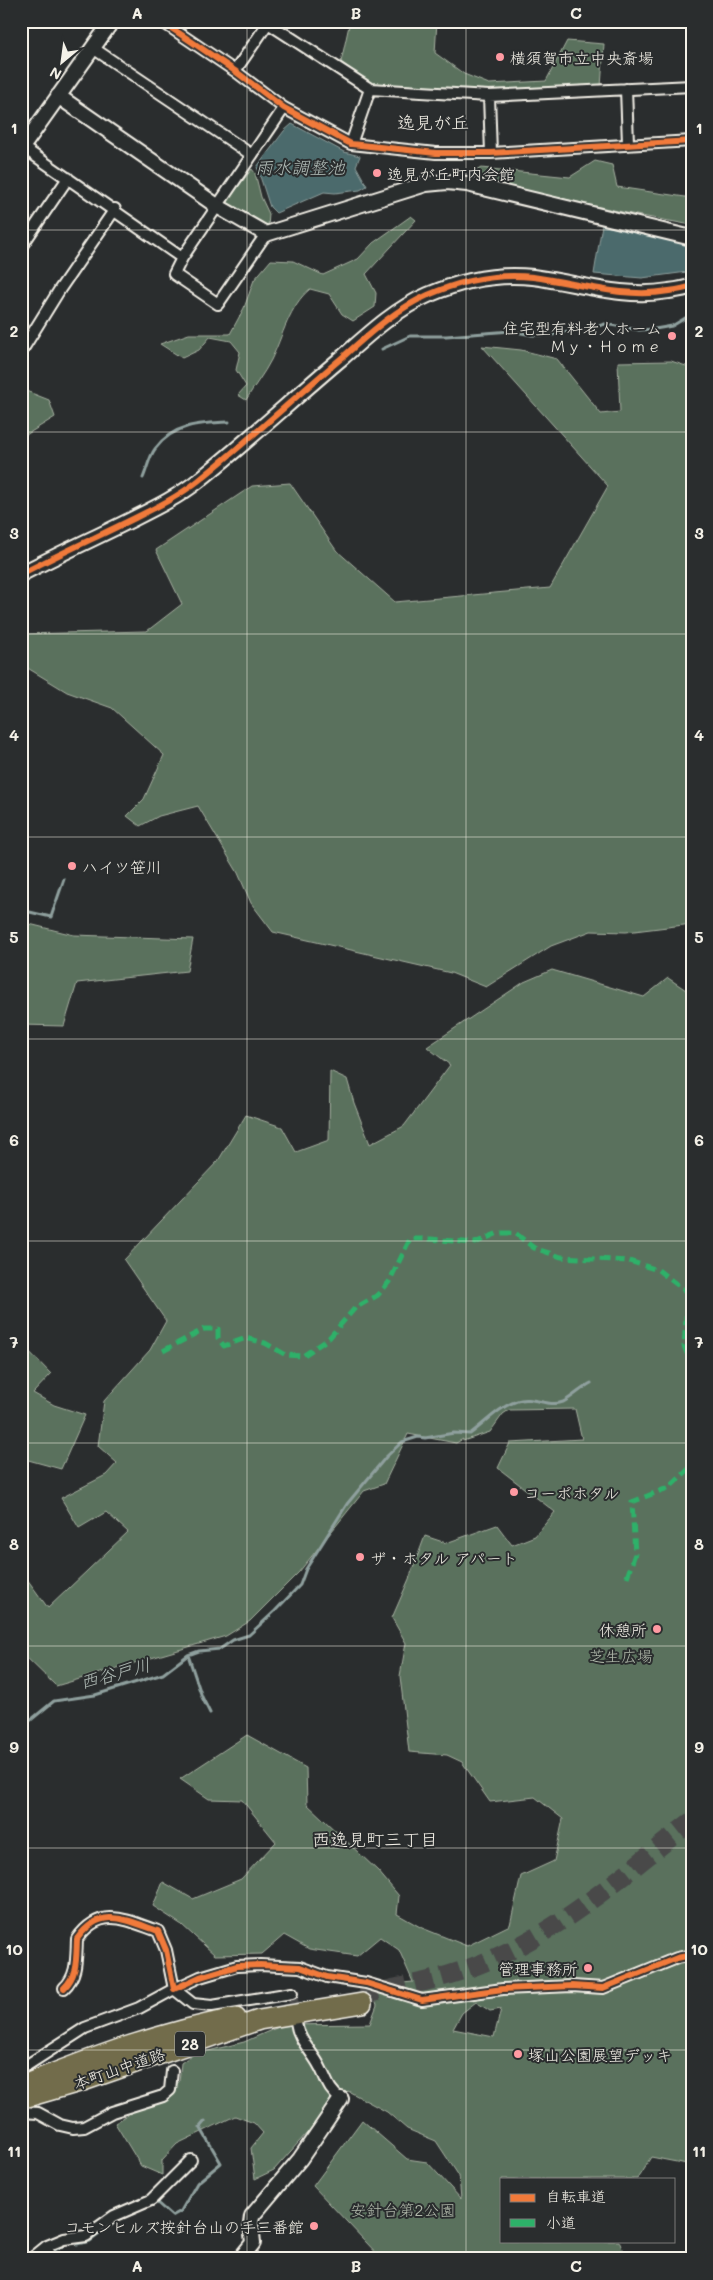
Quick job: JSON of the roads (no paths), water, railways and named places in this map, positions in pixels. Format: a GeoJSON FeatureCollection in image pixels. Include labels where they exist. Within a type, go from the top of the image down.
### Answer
{"type":"FeatureCollection","features":[{"type":"Feature","properties":{"kind":"highway","name":"本町山中道路"},"geometry":{"type":"LineString","coordinates":[[21,2086],[166,2034],[198,2025],[361,1999],[259,2020],[84,2081],[21,2099]]}},
{"type":"Feature","properties":{"kind":"street"},"geometry":{"type":"LineString","coordinates":[[112,21],[22,147],[182,258]]}},
{"type":"Feature","properties":{"kind":"street"},"geometry":{"type":"LineString","coordinates":[[161,21],[235,71],[284,108],[351,144],[436,153],[491,153],[628,143],[692,141]]}},
{"type":"Feature","properties":{"kind":"street"},"geometry":{"type":"LineString","coordinates":[[235,71],[268,23],[370,89],[489,96],[692,86]]}},
{"type":"Feature","properties":{"kind":"street"},"geometry":{"type":"LineString","coordinates":[[93,48],[252,155]]}},
{"type":"Feature","properties":{"kind":"street"},"geometry":{"type":"LineString","coordinates":[[351,144],[370,89]]}},
{"type":"Feature","properties":{"kind":"street"},"geometry":{"type":"LineString","coordinates":[[626,89],[628,143]]}},
{"type":"Feature","properties":{"kind":"street"},"geometry":{"type":"LineString","coordinates":[[58,96],[217,206],[266,234]]}},
{"type":"Feature","properties":{"kind":"street"},"geometry":{"type":"LineString","coordinates":[[489,96],[491,153]]}},
{"type":"Feature","properties":{"kind":"street"},"geometry":{"type":"LineString","coordinates":[[284,108],[182,258],[174,274],[218,304],[266,234],[413,188],[447,182],[467,184],[692,238]]}},
{"type":"Feature","properties":{"kind":"street"},"geometry":{"type":"LineString","coordinates":[[21,246],[68,178]]}},
{"type":"Feature","properties":{"kind":"street"},"geometry":{"type":"LineString","coordinates":[[21,352],[60,289],[114,210]]}},
{"type":"Feature","properties":{"kind":"street"},"geometry":{"type":"LineString","coordinates":[[21,574],[171,500],[197,482],[284,405],[384,322],[404,307],[428,295],[458,283],[492,278],[530,277],[610,292],[663,292],[692,286]]}},
{"type":"Feature","properties":{"kind":"street"},"geometry":{"type":"LineString","coordinates":[[64,1988],[71,1982],[76,1968],[77,1939],[94,1921],[124,1918],[158,1931],[166,1950],[174,1989],[193,2004],[212,2006],[292,1993]]}},
{"type":"Feature","properties":{"kind":"street"},"geometry":{"type":"LineString","coordinates":[[21,2069],[85,2028],[139,2008],[200,1977],[237,1966],[300,1967],[327,1977],[366,1983],[422,2000],[503,1989],[572,1986],[603,1988],[677,1958],[692,1955]]}},
{"type":"Feature","properties":{"kind":"street"},"geometry":{"type":"LineString","coordinates":[[240,2259],[253,2243],[252,2216],[300,2159],[341,2099],[333,2094],[328,2086],[321,2067],[299,2036],[296,2022]]}},
{"type":"Feature","properties":{"kind":"street"},"geometry":{"type":"LineString","coordinates":[[21,2112],[38,2113],[60,2125],[73,2128],[84,2127],[112,2112],[163,2096],[170,2090],[172,2071]]}},
{"type":"Feature","properties":{"kind":"street"},"geometry":{"type":"LineString","coordinates":[[31,2259],[47,2246],[64,2239],[86,2236],[114,2216],[151,2200],[191,2160]]}},
{"type":"Feature","properties":{"kind":"street"},"geometry":{"type":"LineString","coordinates":[[47,2246],[51,2259]]}},
{"type":"Feature","properties":{"kind":"water","name":"雨水調整池"},"geometry":{"type":"Polygon","coordinates":[[[292,124],[344,152],[360,156],[356,166],[367,186],[360,190],[335,193],[324,192],[276,213],[270,207],[257,167],[284,131],[292,124]]]}},
{"type":"Feature","properties":{"kind":"water"},"geometry":{"type":"Polygon","coordinates":[[[602,225],[692,246],[692,269],[687,272],[642,278],[594,274],[602,225]]]}},
{"type":"Feature","properties":{"kind":"waterway"},"geometry":{"type":"LineString","coordinates":[[382,349],[410,336],[446,336],[511,331],[532,335],[552,335],[568,331],[585,330],[605,324],[639,330],[655,329],[672,326],[692,316]]}},
{"type":"Feature","properties":{"kind":"waterway"},"geometry":{"type":"LineString","coordinates":[[143,478],[153,452],[170,434],[188,426],[229,422]]}},
{"type":"Feature","properties":{"kind":"waterway"},"geometry":{"type":"LineString","coordinates":[[21,910],[51,917],[64,879]]}},
{"type":"Feature","properties":{"kind":"waterway"},"geometry":{"type":"LineString","coordinates":[[188,1655],[199,1651],[220,1649],[233,1640],[249,1635],[275,1611],[300,1585],[306,1569],[347,1504],[386,1457],[402,1442],[418,1437],[425,1438],[454,1433],[470,1434],[498,1411],[517,1401],[528,1399],[552,1404],[563,1402],[591,1383]]}},
{"type":"Feature","properties":{"kind":"waterway","name":"西谷戸川"},"geometry":{"type":"LineString","coordinates":[[21,1728],[54,1701],[95,1695],[163,1674],[188,1655],[202,1697],[210,1713]]}},
{"type":"Feature","properties":{"kind":"waterway"},"geometry":{"type":"LineString","coordinates":[[155,2201],[172,2216],[181,2211],[197,2183],[221,2163],[200,2127],[205,2121]]}},
{"type":"Feature","properties":{"kind":"waterway"},"geometry":{"type":"LineString","coordinates":[[77,2244],[90,2241],[121,2218]]}},
{"type":"Feature","properties":{"kind":"waterway"},"geometry":{"type":"LineString","coordinates":[[54,2250],[64,2246]]}},
{"type":"Feature","properties":{"kind":"tunnel"},"geometry":{"type":"LineString","coordinates":[[360,1995],[439,1978],[470,1968],[514,1949],[541,1934],[593,1899],[692,1821]]}},
{"type":"Feature","properties":{"kind":"tunnel"},"geometry":{"type":"LineString","coordinates":[[292,1993],[296,2018]]}},
{"type":"Feature","properties":{"kind":"place","name":"横須賀市立中央斎場"},"geometry":{"type":"Point","coordinates":[500,57]}},
{"type":"Feature","properties":{"kind":"place","name":"逸見が丘町内会館"},"geometry":{"type":"Point","coordinates":[377,173]}},
{"type":"Feature","properties":{"kind":"place","name":"住宅型有料老人ホーム Ｍｙ・Ｈｏｍｅ"},"geometry":{"type":"Point","coordinates":[672,336]}},
{"type":"Feature","properties":{"kind":"place","name":"ハイツ笹川"},"geometry":{"type":"Point","coordinates":[72,866]}},
{"type":"Feature","properties":{"kind":"place","name":"コーポホタル"},"geometry":{"type":"Point","coordinates":[514,1492]}},
{"type":"Feature","properties":{"kind":"place","name":"ザ・ホタル アパート"},"geometry":{"type":"Point","coordinates":[360,1557]}},
{"type":"Feature","properties":{"kind":"place","name":"休憩所"},"geometry":{"type":"Point","coordinates":[657,1629]}},
{"type":"Feature","properties":{"kind":"place","name":"管理事務所"},"geometry":{"type":"Point","coordinates":[588,1968]}},
{"type":"Feature","properties":{"kind":"place","name":"塚山公園展望デッキ"},"geometry":{"type":"Point","coordinates":[518,2054]}},
{"type":"Feature","properties":{"kind":"place","name":"コモンヒルズ按針台山の手三番館"},"geometry":{"type":"Point","coordinates":[314,2226]}},
{"type":"Feature","properties":{"kind":"district","name":"逸見が丘"},"geometry":{"type":"Point","coordinates":[433,122]}},
{"type":"Feature","properties":{"kind":"district","name":"西逸見町三丁目"},"geometry":{"type":"Point","coordinates":[375,1839]}},
{"type":"Feature","properties":{"kind":"park label","name":"芝生広場"},"geometry":{"type":"Point","coordinates":[621,1655]}},
{"type":"Feature","properties":{"kind":"park label","name":"安針台第2公園"},"geometry":{"type":"Point","coordinates":[403,2209]}}]}
